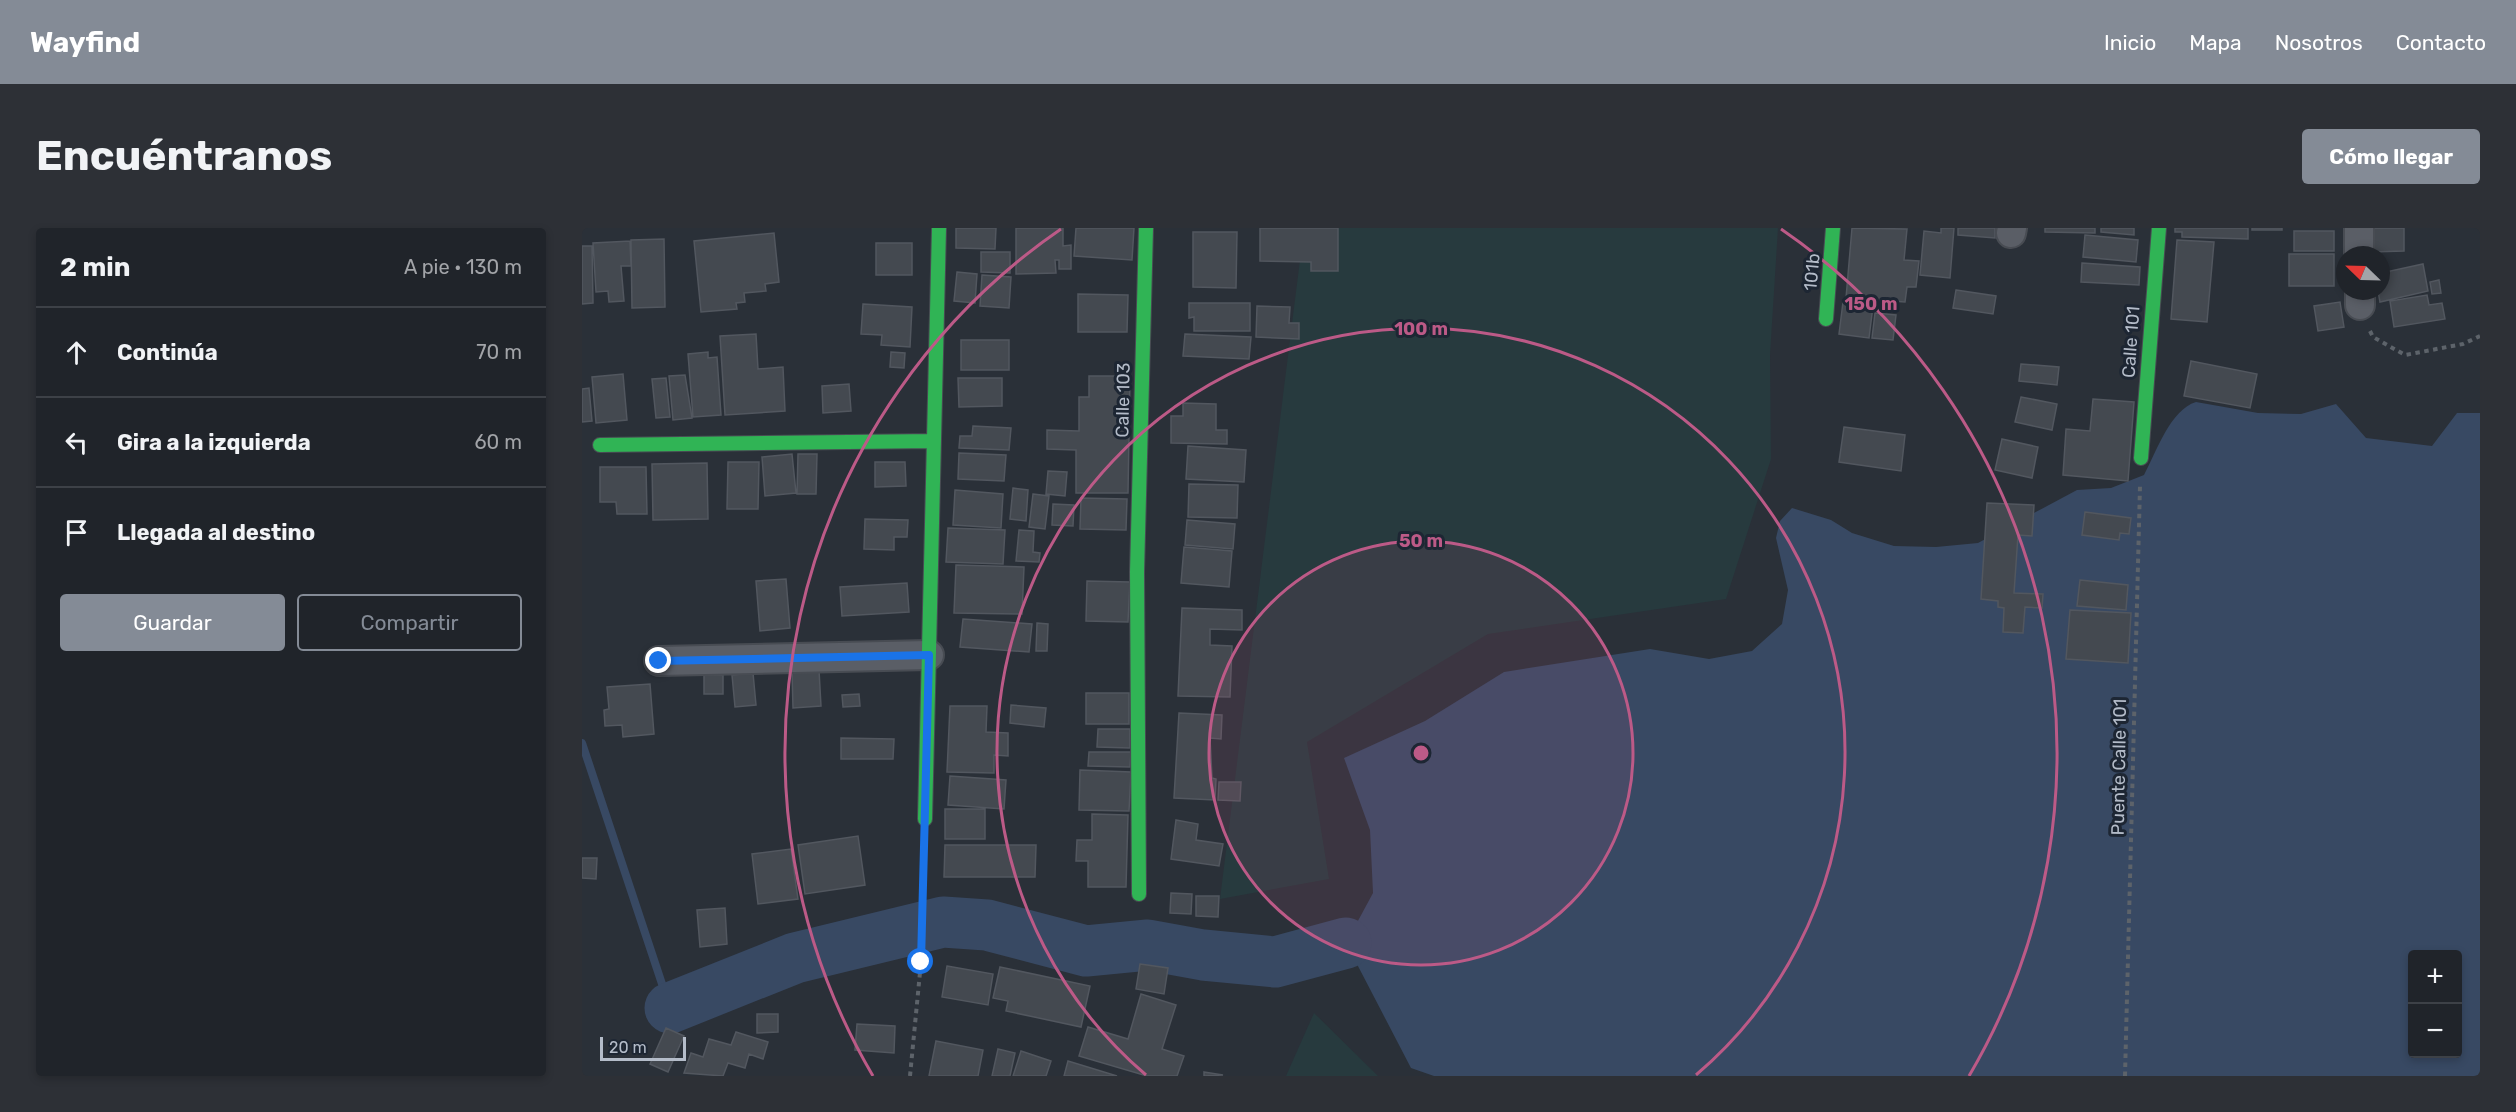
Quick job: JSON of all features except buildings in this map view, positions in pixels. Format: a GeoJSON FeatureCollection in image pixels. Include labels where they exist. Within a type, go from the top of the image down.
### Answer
{"type":"FeatureCollection","features":[{"type":"Feature","properties":{"kind":"street"},"geometry":{"type":"LineString","coordinates":[[925,819],[939,228]]}},
{"type":"Feature","properties":{"kind":"street","name":"Calle 103"},"geometry":{"type":"LineString","coordinates":[[1138,894],[1137,572],[1146,228]]}},
{"type":"Feature","properties":{"kind":"street","name":"101b"},"geometry":{"type":"LineString","coordinates":[[1826,319],[1833,228]]}},
{"type":"Feature","properties":{"kind":"street","name":"Calle 101"},"geometry":{"type":"LineString","coordinates":[[2141,458],[2159,228]]}},
{"type":"Feature","properties":{"kind":"street"},"geometry":{"type":"LineString","coordinates":[[2359,228],[2359,246]]}},
{"type":"Feature","properties":{"kind":"street"},"geometry":{"type":"LineString","coordinates":[[600,446],[934,441]]}},
{"type":"Feature","properties":{"kind":"street"},"geometry":{"type":"LineString","coordinates":[[659,661],[929,655]]}},
{"type":"Feature","properties":{"kind":"path"},"geometry":{"type":"LineString","coordinates":[[2361,300],[2373,338],[2405,355],[2463,344],[2480,336]]}},
{"type":"Feature","properties":{"kind":"path","name":"Puente Calle 101"},"geometry":{"type":"LineString","coordinates":[[2125,1076],[2141,458]]}},
{"type":"Feature","properties":{"kind":"path"},"geometry":{"type":"LineString","coordinates":[[910,1076],[921,962],[925,819]]}},
{"type":"Feature","properties":{"kind":"green space"},"geometry":{"type":"Polygon","coordinates":[[[1304,228],[1778,228],[1770,355],[1771,459],[1726,599],[1488,634],[1307,742],[1329,879],[1220,899],[1304,228]]]}},
{"type":"Feature","properties":{"kind":"green space"},"geometry":{"type":"Polygon","coordinates":[[[1314,1013],[1378,1076],[1286,1076],[1314,1013]]]}},
{"type":"Feature","properties":{"kind":"water"},"geometry":{"type":"Polygon","coordinates":[[[2196,402],[2258,413],[2301,414],[2336,404],[2366,438],[2432,446],[2457,413],[2480,413],[2480,1076],[1434,1076],[1411,1068],[1346,943],[1373,893],[1370,830],[1344,758],[1425,721],[1504,672],[1650,649],[1709,659],[1752,651],[1782,624],[1788,590],[1776,538],[1780,521],[1792,508],[1831,520],[1852,533],[1894,546],[1936,547],[1978,543],[2077,490],[2111,488],[2144,475],[2165,432],[2179,413],[2196,402]]]}},
{"type":"Feature","properties":{"kind":"waterway"},"geometry":{"type":"LineString","coordinates":[[582,743],[670,1008]]}},
{"type":"Feature","properties":{"kind":"waterway"},"geometry":{"type":"LineString","coordinates":[[670,1008],[795,958],[943,922],[987,925],[1086,951],[1148,945],[1203,955],[1275,962],[1346,943]]}},
{"type":"Feature","properties":{"kind":"traffic: fast"},"geometry":{"type":"LineString","coordinates":[[925,819],[939,228]]}},
{"type":"Feature","properties":{"kind":"traffic: fast"},"geometry":{"type":"LineString","coordinates":[[1139,894],[1137,572],[1146,228]]}},
{"type":"Feature","properties":{"kind":"traffic: fast"},"geometry":{"type":"LineString","coordinates":[[1826,319],[1833,228]]}},
{"type":"Feature","properties":{"kind":"traffic: fast"},"geometry":{"type":"LineString","coordinates":[[2141,458],[2159,228]]}},
{"type":"Feature","properties":{"kind":"traffic: fast"},"geometry":{"type":"LineString","coordinates":[[600,445],[934,441]]}},
{"type":"Feature","properties":{"kind":"route"},"geometry":{"type":"LineString","coordinates":[[659,661],[929,655],[921,962]]}}]}
